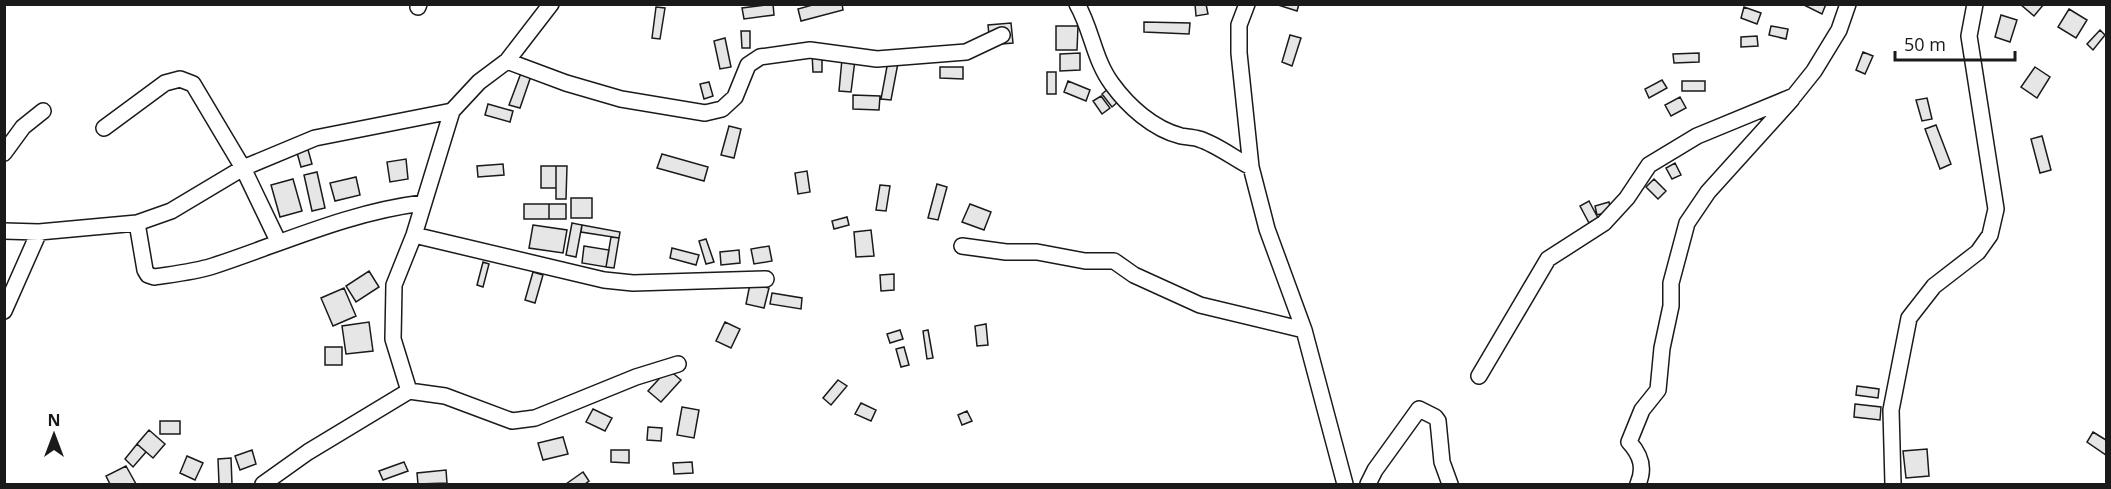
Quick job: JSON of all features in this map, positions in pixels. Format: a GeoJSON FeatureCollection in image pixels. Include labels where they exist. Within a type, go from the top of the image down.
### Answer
{"type":"FeatureCollection","features":[{"type":"Feature","properties":{"kind":"street"},"geometry":{"type":"LineString","coordinates":[[409,391],[393,339],[394,285],[414,235],[452,111],[479,82],[507,61],[551,4]]}},
{"type":"Feature","properties":{"kind":"street"},"geometry":{"type":"LineString","coordinates":[[1077,4],[1084,17],[1095,54],[1112,84],[1137,111],[1155,126],[1180,136],[1200,139],[1251,167]]}},
{"type":"Feature","properties":{"kind":"street"},"geometry":{"type":"LineString","coordinates":[[1247,4],[1239,25],[1239,53],[1251,167],[1267,229],[1304,330],[1344,484]]}},
{"type":"Feature","properties":{"kind":"street"},"geometry":{"type":"LineString","coordinates":[[1638,484],[1642,475],[1641,464],[1639,453],[1629,442],[1630,434],[1642,410],[1658,390],[1662,348],[1671,306],[1671,283],[1687,223],[1708,192],[1794,96],[1814,70],[1839,30],[1848,4]]}},
{"type":"Feature","properties":{"kind":"street"},"geometry":{"type":"LineString","coordinates":[[1893,484],[1892,410],[1909,318],[1934,286],[1978,252],[1990,235],[1996,210],[1969,36],[1975,4]]}},
{"type":"Feature","properties":{"kind":"street"},"geometry":{"type":"LineString","coordinates":[[507,61],[566,83],[621,99],[705,113],[722,109],[735,98],[748,65],[760,57],[810,50],[877,59],[966,52],[1002,35]]}},
{"type":"Feature","properties":{"kind":"street"},"geometry":{"type":"LineString","coordinates":[[104,128],[165,83],[180,79],[193,84],[243,168],[278,241]]}},
{"type":"Feature","properties":{"kind":"street"},"geometry":{"type":"LineString","coordinates":[[1479,376],[1548,259],[1604,223],[1627,198],[1649,165],[1697,136],[1794,96]]}},
{"type":"Feature","properties":{"kind":"street"},"geometry":{"type":"LineString","coordinates":[[4,153],[23,127],[43,111]]}},
{"type":"Feature","properties":{"kind":"street"},"geometry":{"type":"LineString","coordinates":[[4,231],[39,232],[137,223],[171,211],[243,168],[315,138],[452,111]]}},
{"type":"Feature","properties":{"kind":"street"},"geometry":{"type":"LineString","coordinates":[[137,223],[145,270],[148,275],[154,277],[212,266],[278,241],[389,207],[423,202]]}},
{"type":"Feature","properties":{"kind":"street"},"geometry":{"type":"LineString","coordinates":[[4,311],[39,232]]}},
{"type":"Feature","properties":{"kind":"street"},"geometry":{"type":"LineString","coordinates":[[414,235],[604,280],[633,283],[766,279]]}},
{"type":"Feature","properties":{"kind":"street"},"geometry":{"type":"LineString","coordinates":[[963,246],[1037,252],[1085,261],[1114,261],[1134,275],[1200,305],[1304,330]]}},
{"type":"Feature","properties":{"kind":"street"},"geometry":{"type":"LineString","coordinates":[[262,484],[409,391],[444,396],[512,421],[535,418],[636,377],[678,364]]}},
{"type":"Feature","properties":{"kind":"street"},"geometry":{"type":"LineString","coordinates":[[1368,484],[1374,470],[1419,409],[1436,417],[1438,421],[1442,462],[1450,484]]}},
{"type":"Feature","properties":{"kind":"building"},"geometry":{"type":"Polygon","coordinates":[[[773,4],[774,15],[744,19],[742,8],[773,4]]]}},
{"type":"Feature","properties":{"kind":"building"},"geometry":{"type":"Polygon","coordinates":[[[816,4],[842,4],[843,10],[801,21],[798,9],[816,4]]]}},
{"type":"Feature","properties":{"kind":"building"},"geometry":{"type":"Polygon","coordinates":[[[1195,4],[1206,4],[1208,14],[1196,16],[1195,4]]]}},
{"type":"Feature","properties":{"kind":"building"},"geometry":{"type":"Polygon","coordinates":[[[1275,4],[1299,4],[1297,11],[1275,4]]]}},
{"type":"Feature","properties":{"kind":"building"},"geometry":{"type":"Polygon","coordinates":[[[1802,4],[1826,4],[1822,14],[1802,4]]]}},
{"type":"Feature","properties":{"kind":"building"},"geometry":{"type":"Polygon","coordinates":[[[2020,4],[2044,4],[2034,16],[2020,4]]]}},
{"type":"Feature","properties":{"kind":"building"},"geometry":{"type":"Polygon","coordinates":[[[656,7],[665,8],[660,39],[652,38],[656,7]]]}},
{"type":"Feature","properties":{"kind":"building"},"geometry":{"type":"Polygon","coordinates":[[[1744,7],[1761,13],[1757,24],[1741,18],[1744,7]]]}},
{"type":"Feature","properties":{"kind":"building"},"geometry":{"type":"Polygon","coordinates":[[[2069,9],[2087,20],[2076,38],[2058,27],[2069,9]]]}},
{"type":"Feature","properties":{"kind":"building"},"geometry":{"type":"Polygon","coordinates":[[[2001,15],[2017,20],[2010,42],[1995,37],[2001,15]]]}},
{"type":"Feature","properties":{"kind":"building"},"geometry":{"type":"Polygon","coordinates":[[[1144,22],[1190,23],[1189,34],[1144,32],[1144,22]]]}},
{"type":"Feature","properties":{"kind":"building"},"geometry":{"type":"Polygon","coordinates":[[[1011,23],[1013,43],[990,45],[988,25],[1011,23]]]}},
{"type":"Feature","properties":{"kind":"building"},"geometry":{"type":"Polygon","coordinates":[[[1056,26],[1078,26],[1077,50],[1056,50],[1056,26]]]}},
{"type":"Feature","properties":{"kind":"building"},"geometry":{"type":"Polygon","coordinates":[[[1771,26],[1788,29],[1786,39],[1769,35],[1771,26]]]}},
{"type":"Feature","properties":{"kind":"building"},"geometry":{"type":"Polygon","coordinates":[[[2100,30],[2105,35],[2093,50],[2087,44],[2100,30]]]}},
{"type":"Feature","properties":{"kind":"building"},"geometry":{"type":"Polygon","coordinates":[[[741,31],[750,31],[750,48],[742,48],[741,31]]]}},
{"type":"Feature","properties":{"kind":"building"},"geometry":{"type":"Polygon","coordinates":[[[1290,35],[1301,38],[1292,66],[1282,62],[1290,35]]]}},
{"type":"Feature","properties":{"kind":"building"},"geometry":{"type":"Polygon","coordinates":[[[1757,36],[1758,46],[1741,47],[1741,37],[1757,36]]]}},
{"type":"Feature","properties":{"kind":"building"},"geometry":{"type":"Polygon","coordinates":[[[725,38],[731,67],[720,69],[714,41],[725,38]]]}},
{"type":"Feature","properties":{"kind":"building"},"geometry":{"type":"Polygon","coordinates":[[[822,52],[822,72],[813,72],[812,53],[822,52]]]}},
{"type":"Feature","properties":{"kind":"building"},"geometry":{"type":"Polygon","coordinates":[[[1863,52],[1873,56],[1865,74],[1856,70],[1863,52]]]}},
{"type":"Feature","properties":{"kind":"building"},"geometry":{"type":"Polygon","coordinates":[[[1080,53],[1080,70],[1060,71],[1060,54],[1080,53]]]}},
{"type":"Feature","properties":{"kind":"building"},"geometry":{"type":"Polygon","coordinates":[[[1699,53],[1699,62],[1674,63],[1673,54],[1699,53]]]}},
{"type":"Feature","properties":{"kind":"building"},"geometry":{"type":"Polygon","coordinates":[[[842,59],[855,60],[851,92],[839,91],[842,59]]]}},
{"type":"Feature","properties":{"kind":"building"},"geometry":{"type":"Polygon","coordinates":[[[888,61],[898,63],[891,100],[881,99],[888,61]]]}},
{"type":"Feature","properties":{"kind":"building"},"geometry":{"type":"Polygon","coordinates":[[[940,67],[963,67],[963,79],[940,78],[940,67]]]}},
{"type":"Feature","properties":{"kind":"building"},"geometry":{"type":"Polygon","coordinates":[[[2035,67],[2050,77],[2037,98],[2021,87],[2035,67]]]}},
{"type":"Feature","properties":{"kind":"building"},"geometry":{"type":"Polygon","coordinates":[[[1047,72],[1056,72],[1056,94],[1047,94],[1047,72]]]}},
{"type":"Feature","properties":{"kind":"building"},"geometry":{"type":"Polygon","coordinates":[[[521,73],[531,76],[520,108],[509,105],[521,73]]]}},
{"type":"Feature","properties":{"kind":"building"},"geometry":{"type":"Polygon","coordinates":[[[1662,80],[1667,88],[1649,98],[1645,89],[1662,80]]]}},
{"type":"Feature","properties":{"kind":"building"},"geometry":{"type":"Polygon","coordinates":[[[1068,81],[1090,90],[1086,101],[1064,92],[1068,81]]]}},
{"type":"Feature","properties":{"kind":"building"},"geometry":{"type":"Polygon","coordinates":[[[1682,81],[1705,81],[1705,91],[1682,91],[1682,81]]]}},
{"type":"Feature","properties":{"kind":"building"},"geometry":{"type":"Polygon","coordinates":[[[709,82],[713,96],[704,99],[700,84],[709,82]]]}},
{"type":"Feature","properties":{"kind":"building"},"geometry":{"type":"Polygon","coordinates":[[[1109,88],[1120,100],[1112,107],[1102,94],[1109,88]]]}},
{"type":"Feature","properties":{"kind":"building"},"geometry":{"type":"Polygon","coordinates":[[[853,95],[880,96],[879,110],[853,109],[853,95]]]}},
{"type":"Feature","properties":{"kind":"building"},"geometry":{"type":"Polygon","coordinates":[[[1101,96],[1110,108],[1102,114],[1093,101],[1101,96]]]}},
{"type":"Feature","properties":{"kind":"building"},"geometry":{"type":"Polygon","coordinates":[[[1680,97],[1686,108],[1671,116],[1665,105],[1680,97]]]}},
{"type":"Feature","properties":{"kind":"building"},"geometry":{"type":"Polygon","coordinates":[[[1927,98],[1932,119],[1922,121],[1916,100],[1927,98]]]}},
{"type":"Feature","properties":{"kind":"building"},"geometry":{"type":"Polygon","coordinates":[[[488,104],[513,111],[510,122],[485,115],[488,104]]]}},
{"type":"Feature","properties":{"kind":"building"},"geometry":{"type":"Polygon","coordinates":[[[1936,125],[1951,164],[1940,169],[1925,129],[1936,125]]]}},
{"type":"Feature","properties":{"kind":"building"},"geometry":{"type":"Polygon","coordinates":[[[729,126],[741,129],[734,158],[721,155],[729,126]]]}},
{"type":"Feature","properties":{"kind":"building"},"geometry":{"type":"Polygon","coordinates":[[[2042,136],[2051,170],[2040,173],[2031,139],[2042,136]]]}},
{"type":"Feature","properties":{"kind":"building"},"geometry":{"type":"Polygon","coordinates":[[[307,146],[312,164],[301,167],[296,149],[307,146]]]}},
{"type":"Feature","properties":{"kind":"building"},"geometry":{"type":"Polygon","coordinates":[[[662,154],[708,167],[704,181],[657,168],[662,154]]]}},
{"type":"Feature","properties":{"kind":"building"},"geometry":{"type":"Polygon","coordinates":[[[406,159],[408,179],[390,182],[387,162],[406,159]]]}},
{"type":"Feature","properties":{"kind":"building"},"geometry":{"type":"Polygon","coordinates":[[[1675,163],[1681,175],[1672,179],[1666,168],[1675,163]]]}},
{"type":"Feature","properties":{"kind":"building"},"geometry":{"type":"Polygon","coordinates":[[[503,164],[504,175],[478,177],[477,166],[503,164]]]}},
{"type":"Feature","properties":{"kind":"building"},"geometry":{"type":"Polygon","coordinates":[[[541,166],[556,166],[556,188],[541,188],[541,166]]]}},
{"type":"Feature","properties":{"kind":"building"},"geometry":{"type":"Polygon","coordinates":[[[556,166],[567,166],[566,199],[556,199],[556,166]]]}},
{"type":"Feature","properties":{"kind":"building"},"geometry":{"type":"Polygon","coordinates":[[[807,171],[810,192],[798,194],[795,173],[807,171]]]}},
{"type":"Feature","properties":{"kind":"building"},"geometry":{"type":"Polygon","coordinates":[[[317,172],[325,208],[312,211],[304,175],[317,172]]]}},
{"type":"Feature","properties":{"kind":"building"},"geometry":{"type":"Polygon","coordinates":[[[356,177],[360,195],[335,201],[330,183],[356,177]]]}},
{"type":"Feature","properties":{"kind":"building"},"geometry":{"type":"Polygon","coordinates":[[[293,179],[302,211],[280,217],[271,185],[293,179]]]}},
{"type":"Feature","properties":{"kind":"building"},"geometry":{"type":"Polygon","coordinates":[[[1654,179],[1666,191],[1658,199],[1646,187],[1654,179]]]}},
{"type":"Feature","properties":{"kind":"building"},"geometry":{"type":"Polygon","coordinates":[[[937,184],[947,187],[938,220],[928,218],[937,184]]]}},
{"type":"Feature","properties":{"kind":"building"},"geometry":{"type":"Polygon","coordinates":[[[880,185],[890,186],[886,211],[876,210],[880,185]]]}},
{"type":"Feature","properties":{"kind":"building"},"geometry":{"type":"Polygon","coordinates":[[[571,198],[592,198],[592,218],[571,218],[571,198]]]}},
{"type":"Feature","properties":{"kind":"building"},"geometry":{"type":"Polygon","coordinates":[[[1589,201],[1598,218],[1589,223],[1580,206],[1589,201]]]}},
{"type":"Feature","properties":{"kind":"building"},"geometry":{"type":"Polygon","coordinates":[[[1609,202],[1611,211],[1597,215],[1595,206],[1609,202]]]}},
{"type":"Feature","properties":{"kind":"building"},"geometry":{"type":"Polygon","coordinates":[[[524,204],[549,204],[549,219],[524,219],[524,204]]]}},
{"type":"Feature","properties":{"kind":"building"},"geometry":{"type":"Polygon","coordinates":[[[549,204],[566,204],[566,219],[549,219],[549,204]]]}},
{"type":"Feature","properties":{"kind":"building"},"geometry":{"type":"Polygon","coordinates":[[[970,204],[991,212],[984,230],[962,222],[970,204]]]}},
{"type":"Feature","properties":{"kind":"building"},"geometry":{"type":"Polygon","coordinates":[[[847,217],[849,225],[834,229],[832,221],[847,217]]]}},
{"type":"Feature","properties":{"kind":"building"},"geometry":{"type":"Polygon","coordinates":[[[572,223],[582,225],[576,257],[566,255],[572,223]]]}},
{"type":"Feature","properties":{"kind":"building"},"geometry":{"type":"Polygon","coordinates":[[[533,225],[567,230],[563,253],[529,248],[533,225]]]}},
{"type":"Feature","properties":{"kind":"building"},"geometry":{"type":"Polygon","coordinates":[[[582,225],[620,232],[619,238],[581,232],[582,225]]]}},
{"type":"Feature","properties":{"kind":"building"},"geometry":{"type":"Polygon","coordinates":[[[871,230],[874,256],[856,257],[854,232],[871,230]]]}},
{"type":"Feature","properties":{"kind":"building"},"geometry":{"type":"Polygon","coordinates":[[[611,237],[619,238],[614,268],[606,267],[611,237]]]}},
{"type":"Feature","properties":{"kind":"building"},"geometry":{"type":"Polygon","coordinates":[[[706,239],[714,262],[706,264],[699,241],[706,239]]]}},
{"type":"Feature","properties":{"kind":"building"},"geometry":{"type":"Polygon","coordinates":[[[584,246],[609,250],[606,267],[582,263],[584,246]]]}},
{"type":"Feature","properties":{"kind":"building"},"geometry":{"type":"Polygon","coordinates":[[[769,246],[772,261],[754,264],[751,249],[769,246]]]}},
{"type":"Feature","properties":{"kind":"building"},"geometry":{"type":"Polygon","coordinates":[[[672,248],[699,255],[696,265],[670,258],[672,248]]]}},
{"type":"Feature","properties":{"kind":"building"},"geometry":{"type":"Polygon","coordinates":[[[739,250],[740,263],[721,265],[720,252],[739,250]]]}},
{"type":"Feature","properties":{"kind":"building"},"geometry":{"type":"Polygon","coordinates":[[[483,262],[489,264],[483,287],[477,285],[483,262]]]}},
{"type":"Feature","properties":{"kind":"building"},"geometry":{"type":"Polygon","coordinates":[[[369,271],[379,287],[356,302],[346,286],[369,271]]]}},
{"type":"Feature","properties":{"kind":"building"},"geometry":{"type":"Polygon","coordinates":[[[533,272],[543,275],[535,303],[525,300],[533,272]]]}},
{"type":"Feature","properties":{"kind":"building"},"geometry":{"type":"Polygon","coordinates":[[[894,274],[894,290],[881,291],[880,275],[894,274]]]}},
{"type":"Feature","properties":{"kind":"building"},"geometry":{"type":"Polygon","coordinates":[[[750,284],[769,288],[764,308],[746,304],[750,284]]]}},
{"type":"Feature","properties":{"kind":"building"},"geometry":{"type":"Polygon","coordinates":[[[344,288],[356,316],[333,326],[321,298],[344,288]]]}},
{"type":"Feature","properties":{"kind":"building"},"geometry":{"type":"Polygon","coordinates":[[[772,293],[802,298],[801,309],[770,304],[772,293]]]}},
{"type":"Feature","properties":{"kind":"building"},"geometry":{"type":"Polygon","coordinates":[[[369,322],[373,351],[346,354],[342,326],[369,322]]]}},
{"type":"Feature","properties":{"kind":"building"},"geometry":{"type":"Polygon","coordinates":[[[725,322],[740,329],[731,348],[716,341],[725,322]]]}},
{"type":"Feature","properties":{"kind":"building"},"geometry":{"type":"Polygon","coordinates":[[[986,324],[988,345],[977,346],[975,326],[986,324]]]}},
{"type":"Feature","properties":{"kind":"building"},"geometry":{"type":"Polygon","coordinates":[[[900,330],[903,339],[890,343],[887,334],[900,330]]]}},
{"type":"Feature","properties":{"kind":"building"},"geometry":{"type":"Polygon","coordinates":[[[928,330],[933,358],[927,359],[923,331],[928,330]]]}},
{"type":"Feature","properties":{"kind":"building"},"geometry":{"type":"Polygon","coordinates":[[[325,347],[342,347],[342,365],[325,365],[325,347]]]}},
{"type":"Feature","properties":{"kind":"building"},"geometry":{"type":"Polygon","coordinates":[[[904,347],[909,365],[901,367],[896,349],[904,347]]]}},
{"type":"Feature","properties":{"kind":"building"},"geometry":{"type":"Polygon","coordinates":[[[668,369],[681,380],[661,402],[648,391],[668,369]]]}},
{"type":"Feature","properties":{"kind":"building"},"geometry":{"type":"Polygon","coordinates":[[[838,380],[847,386],[831,405],[823,398],[838,380]]]}},
{"type":"Feature","properties":{"kind":"building"},"geometry":{"type":"Polygon","coordinates":[[[1857,386],[1879,389],[1878,398],[1856,395],[1857,386]]]}},
{"type":"Feature","properties":{"kind":"building"},"geometry":{"type":"Polygon","coordinates":[[[861,403],[876,410],[871,421],[855,414],[861,403]]]}},
{"type":"Feature","properties":{"kind":"building"},"geometry":{"type":"Polygon","coordinates":[[[1855,404],[1881,407],[1880,420],[1854,417],[1855,404]]]}},
{"type":"Feature","properties":{"kind":"building"},"geometry":{"type":"Polygon","coordinates":[[[682,407],[699,410],[694,438],[677,435],[682,407]]]}},
{"type":"Feature","properties":{"kind":"building"},"geometry":{"type":"Polygon","coordinates":[[[593,409],[612,418],[605,431],[586,422],[593,409]]]}},
{"type":"Feature","properties":{"kind":"building"},"geometry":{"type":"Polygon","coordinates":[[[967,411],[972,421],[962,425],[958,415],[967,411]]]}},
{"type":"Feature","properties":{"kind":"building"},"geometry":{"type":"Polygon","coordinates":[[[160,421],[180,421],[180,434],[160,434],[160,421]]]}},
{"type":"Feature","properties":{"kind":"building"},"geometry":{"type":"Polygon","coordinates":[[[648,427],[662,428],[661,441],[647,440],[648,427]]]}},
{"type":"Feature","properties":{"kind":"building"},"geometry":{"type":"Polygon","coordinates":[[[149,430],[165,444],[153,458],[137,444],[149,430]]]}},
{"type":"Feature","properties":{"kind":"building"},"geometry":{"type":"Polygon","coordinates":[[[2093,432],[2106,440],[2106,455],[2087,442],[2093,432]]]}},
{"type":"Feature","properties":{"kind":"building"},"geometry":{"type":"Polygon","coordinates":[[[563,437],[568,454],[543,460],[538,443],[563,437]]]}},
{"type":"Feature","properties":{"kind":"building"},"geometry":{"type":"Polygon","coordinates":[[[137,444],[146,452],[133,467],[125,459],[137,444]]]}},
{"type":"Feature","properties":{"kind":"building"},"geometry":{"type":"Polygon","coordinates":[[[1927,449],[1929,476],[1906,478],[1903,451],[1927,449]]]}},
{"type":"Feature","properties":{"kind":"building"},"geometry":{"type":"Polygon","coordinates":[[[252,450],[256,464],[240,470],[235,456],[252,450]]]}},
{"type":"Feature","properties":{"kind":"building"},"geometry":{"type":"Polygon","coordinates":[[[611,450],[629,450],[629,463],[611,462],[611,450]]]}},
{"type":"Feature","properties":{"kind":"building"},"geometry":{"type":"Polygon","coordinates":[[[187,456],[203,463],[195,480],[180,473],[187,456]]]}},
{"type":"Feature","properties":{"kind":"building"},"geometry":{"type":"Polygon","coordinates":[[[231,458],[232,484],[219,484],[218,459],[231,458]]]}},
{"type":"Feature","properties":{"kind":"building"},"geometry":{"type":"Polygon","coordinates":[[[404,462],[408,471],[383,480],[379,471],[404,462]]]}},
{"type":"Feature","properties":{"kind":"building"},"geometry":{"type":"Polygon","coordinates":[[[692,462],[693,473],[674,474],[673,463],[692,462]]]}},
{"type":"Feature","properties":{"kind":"building"},"geometry":{"type":"Polygon","coordinates":[[[126,466],[136,484],[110,484],[106,476],[126,466]]]}},
{"type":"Feature","properties":{"kind":"building"},"geometry":{"type":"Polygon","coordinates":[[[446,470],[447,483],[418,484],[417,473],[446,470]]]}},
{"type":"Feature","properties":{"kind":"building"},"geometry":{"type":"Polygon","coordinates":[[[583,472],[589,481],[585,484],[566,484],[583,472]]]}}]}
